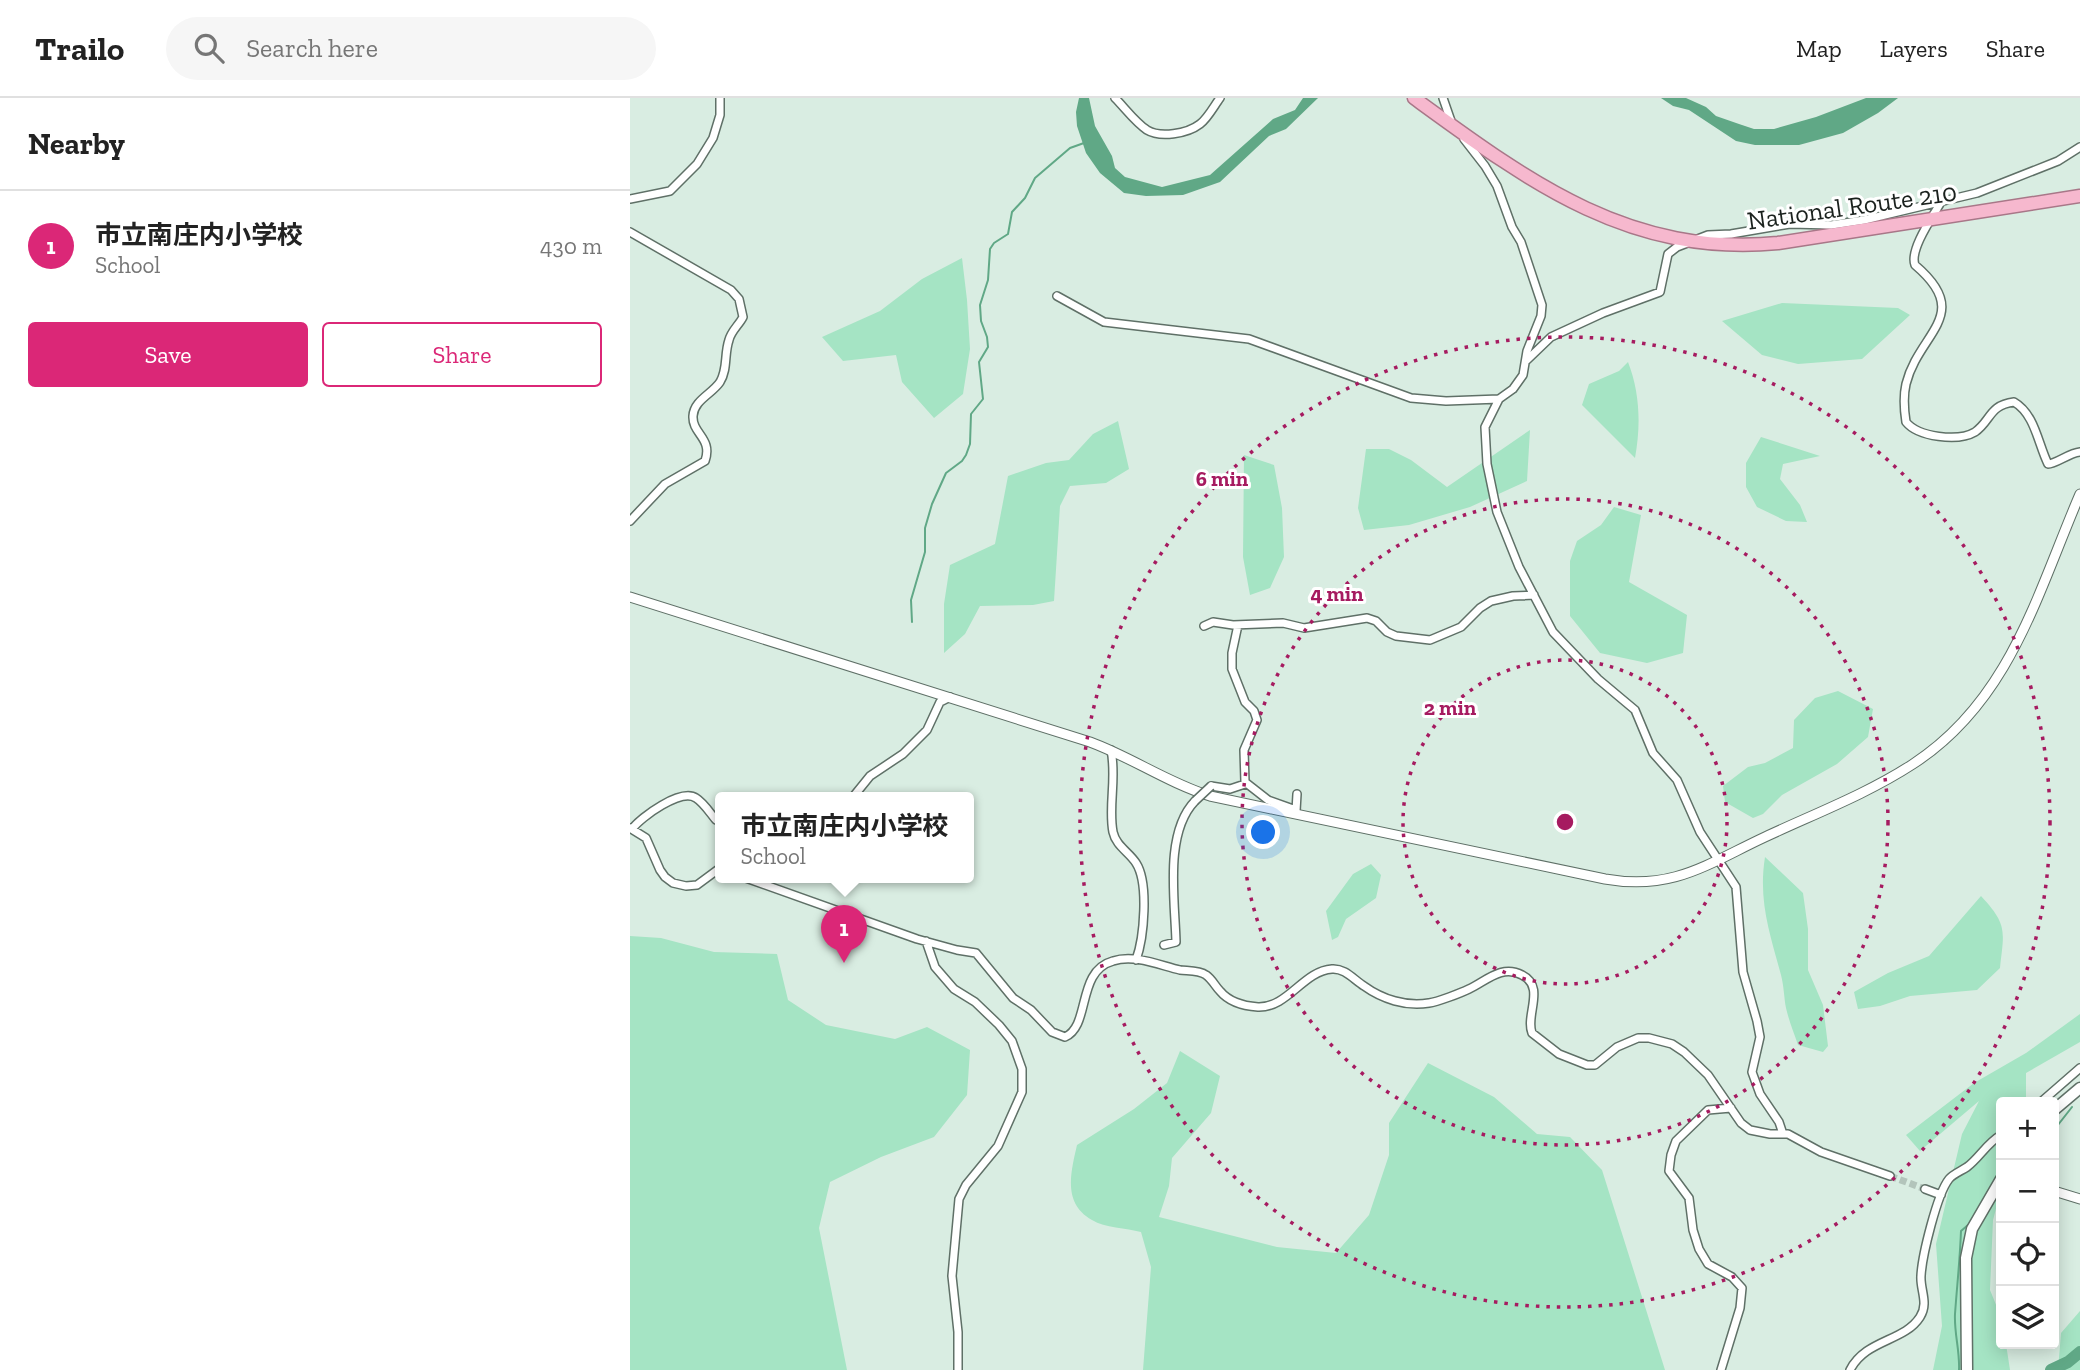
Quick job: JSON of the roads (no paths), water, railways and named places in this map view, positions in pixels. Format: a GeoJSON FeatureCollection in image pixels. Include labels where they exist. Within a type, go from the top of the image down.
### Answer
{"type":"FeatureCollection","features":[{"type":"Feature","properties":{"kind":"highway","name":"National Route 210"},"geometry":{"type":"LineString","coordinates":[[1414,98],[1516,171],[1568,201],[1626,225],[1692,241],[1765,244],[2080,196]]}},
{"type":"Feature","properties":{"kind":"main road"},"geometry":{"type":"LineString","coordinates":[[2059,1106],[2080,1088]]}},
{"type":"Feature","properties":{"kind":"main road"},"geometry":{"type":"LineString","coordinates":[[1967,1370],[1966,1258],[1972,1229],[1996,1188]]}},
{"type":"Feature","properties":{"kind":"street"},"geometry":{"type":"LineString","coordinates":[[630,199],[670,191],[697,164],[713,138],[720,115],[720,98]]}},
{"type":"Feature","properties":{"kind":"street"},"geometry":{"type":"LineString","coordinates":[[1115,98],[1142,126],[1159,134],[1196,127],[1205,120],[1220,98]]}},
{"type":"Feature","properties":{"kind":"street"},"geometry":{"type":"LineString","coordinates":[[1056,296],[1104,322],[1249,339],[1411,398],[1446,401],[1499,399],[1519,382],[1542,313],[1542,301],[1494,179],[1479,156],[1454,127],[1443,98]]}},
{"type":"Feature","properties":{"kind":"street"},"geometry":{"type":"LineString","coordinates":[[1526,360],[1551,337],[1602,313],[1660,292],[1668,254],[1692,241],[1711,234],[1731,234],[1790,224],[1831,225],[1941,202],[1990,189],[2065,159],[2080,147]]}},
{"type":"Feature","properties":{"kind":"street"},"geometry":{"type":"LineString","coordinates":[[1941,202],[1913,255],[1917,267],[1927,274],[1937,290],[1942,316],[1923,346],[1906,384],[1903,403],[1906,422],[1917,432],[1928,435],[1964,435],[1974,432],[1994,409],[2014,402],[2029,418],[2048,464],[2080,452]]}},
{"type":"Feature","properties":{"kind":"street"},"geometry":{"type":"LineString","coordinates":[[630,232],[731,290],[739,299],[743,317],[729,340],[720,381],[701,401],[693,415],[695,424],[706,441],[708,450],[705,461],[665,484],[630,521]]}},
{"type":"Feature","properties":{"kind":"street"},"geometry":{"type":"LineString","coordinates":[[1499,399],[1484,433],[1490,487],[1507,539],[1546,620],[1598,679],[1635,710],[1653,753],[1677,780],[1700,832],[1732,880],[1738,895],[1743,972],[1759,1037],[1752,1072],[1760,1094],[1779,1122],[1783,1134]]}},
{"type":"Feature","properties":{"kind":"street"},"geometry":{"type":"LineString","coordinates":[[630,597],[1111,750],[1198,793],[1628,882],[1644,883],[1669,880],[1718,859],[1891,777],[1921,758],[1952,733],[1984,697],[2010,658],[2080,494]]}},
{"type":"Feature","properties":{"kind":"street"},"geometry":{"type":"LineString","coordinates":[[1204,625],[1213,622],[1238,625],[1283,623],[1304,628],[1367,618],[1376,621],[1387,632],[1396,636],[1430,640],[1461,627],[1491,601],[1534,594]]}},
{"type":"Feature","properties":{"kind":"street"},"geometry":{"type":"LineString","coordinates":[[1238,625],[1233,669],[1245,702],[1254,710],[1257,720],[1244,754],[1245,783]]}},
{"type":"Feature","properties":{"kind":"street"},"geometry":{"type":"LineString","coordinates":[[857,792],[874,773],[911,747],[927,730],[940,702],[950,697]]}},
{"type":"Feature","properties":{"kind":"street"},"geometry":{"type":"LineString","coordinates":[[1111,750],[1114,772],[1113,831],[1139,869],[1143,893],[1136,960]]}},
{"type":"Feature","properties":{"kind":"street"},"geometry":{"type":"LineString","coordinates":[[1245,783],[1268,800],[1296,812]]}},
{"type":"Feature","properties":{"kind":"street"},"geometry":{"type":"LineString","coordinates":[[1164,945],[1176,942],[1172,863],[1185,814],[1210,786],[1230,789],[1245,783]]}},
{"type":"Feature","properties":{"kind":"street"},"geometry":{"type":"LineString","coordinates":[[1296,812],[1297,794]]}},
{"type":"Feature","properties":{"kind":"street"},"geometry":{"type":"LineString","coordinates":[[715,819],[698,800],[690,796],[660,806],[631,828],[646,838],[660,870],[673,883],[697,885],[715,872]]}},
{"type":"Feature","properties":{"kind":"street"},"geometry":{"type":"LineString","coordinates":[[760,883],[926,942],[978,954],[1013,999],[1031,1010],[1052,1032],[1065,1037],[1074,1030],[1089,981],[1100,967],[1115,960],[1136,960],[1202,973],[1232,1000],[1261,1007],[1269,1006],[1283,998],[1309,978],[1332,969],[1345,972],[1370,991],[1399,1003],[1430,1003],[1464,991],[1497,973],[1521,974],[1528,979],[1535,995],[1530,1030],[1559,1054],[1572,1061],[1593,1065],[1633,1040],[1644,1037],[1672,1044],[1712,1079],[1741,1123],[1750,1130],[1791,1135],[1821,1152],[1890,1176]]}},
{"type":"Feature","properties":{"kind":"street"},"geometry":{"type":"LineString","coordinates":[[926,942],[934,967],[954,989],[975,1002],[1012,1041],[1022,1069],[1022,1093],[998,1146],[966,1185],[959,1199],[951,1276],[958,1332],[958,1370]]}},
{"type":"Feature","properties":{"kind":"street"},"geometry":{"type":"LineString","coordinates":[[2047,1097],[2080,1068]]}},
{"type":"Feature","properties":{"kind":"street"},"geometry":{"type":"LineString","coordinates":[[1721,1370],[1740,1308],[1742,1289],[1732,1277],[1708,1264],[1699,1249],[1693,1230],[1689,1198],[1669,1171],[1676,1141],[1708,1110],[1731,1108]]}},
{"type":"Feature","properties":{"kind":"street"},"geometry":{"type":"LineString","coordinates":[[1850,1370],[1859,1356],[1878,1343],[1908,1330],[1919,1319],[1925,1298],[1920,1285],[1922,1260],[1941,1195],[1950,1177],[1965,1168],[1996,1138]]}},
{"type":"Feature","properties":{"kind":"street"},"geometry":{"type":"LineString","coordinates":[[1925,1189],[1941,1195]]}},
{"type":"Feature","properties":{"kind":"street"},"geometry":{"type":"LineString","coordinates":[[2059,1192],[2079,1198]]}},
{"type":"Feature","properties":{"kind":"waterway"},"geometry":{"type":"LineString","coordinates":[[912,622],[911,600],[925,552],[925,528],[932,504],[946,473],[966,455],[970,444],[971,414],[983,399],[979,362],[988,347],[980,305],[988,280],[990,249],[1008,234],[1012,212],[1025,198],[1035,178],[1070,148],[1084,143]]}},
{"type":"Feature","properties":{"kind":"waterway"},"geometry":{"type":"LineString","coordinates":[[2059,1124],[2072,1107]]}},
{"type":"Feature","properties":{"kind":"waterway"},"geometry":{"type":"LineString","coordinates":[[1993,1202],[1996,1199]]}},
{"type":"Feature","properties":{"kind":"waterway"},"geometry":{"type":"LineString","coordinates":[[1959,1370],[1955,1314],[1961,1231],[1968,1225]]}},
{"type":"Feature","properties":{"kind":"waterway"},"geometry":{"type":"LineString","coordinates":[[2051,1370],[2068,1362],[2080,1352]]}},
{"type":"Feature","properties":{"kind":"tunnel"},"geometry":{"type":"LineString","coordinates":[[1890,1176],[1925,1189]]}},
{"type":"Feature","properties":{"kind":"place","name":"市立南庄内小学校"},"geometry":{"type":"Point","coordinates":[844,963]}}]}
